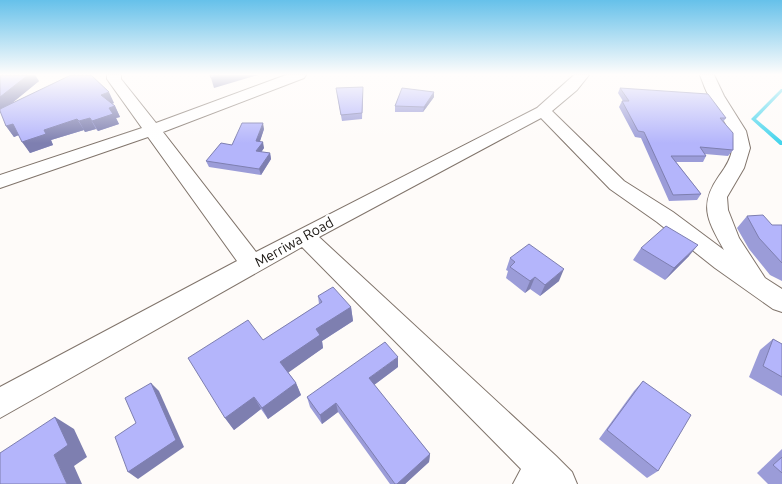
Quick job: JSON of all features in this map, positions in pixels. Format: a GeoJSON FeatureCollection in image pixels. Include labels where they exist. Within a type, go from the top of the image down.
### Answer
{"type":"FeatureCollection","features":[{"type":"Feature","properties":{"kind":"street"},"geometry":{"type":"LineString","coordinates":[[128,98],[190,184],[253,266]]}},
{"type":"Feature","properties":{"kind":"street"},"geometry":{"type":"LineString","coordinates":[[0,182],[153,130],[239,98]]}},
{"type":"Feature","properties":{"kind":"street","name":"Merriwa Road"},"geometry":{"type":"LineString","coordinates":[[0,402],[253,266],[304,236],[543,110],[559,98]]}},
{"type":"Feature","properties":{"kind":"street"},"geometry":{"type":"LineString","coordinates":[[716,98],[739,129],[741,148],[737,164],[716,199],[718,212],[730,238],[756,284]]}},
{"type":"Feature","properties":{"kind":"street"},"geometry":{"type":"LineString","coordinates":[[543,110],[617,186],[665,217],[723,262],[782,302]]}},
{"type":"Feature","properties":{"kind":"street"},"geometry":{"type":"LineString","coordinates":[[304,236],[545,479]]}},
{"type":"Feature","properties":{"kind":"building"},"geometry":{"type":"Polygon","coordinates":[[[24,98],[104,98],[115,106],[109,108],[113,114],[92,121],[90,118],[79,121],[77,119],[44,130],[46,134],[22,142],[13,124],[6,126],[0,109],[24,98]]]}},
{"type":"Feature","properties":{"kind":"building"},"geometry":{"type":"Polygon","coordinates":[[[338,98],[363,98],[362,113],[341,115],[338,98]]]}},
{"type":"Feature","properties":{"kind":"building"},"geometry":{"type":"Polygon","coordinates":[[[398,98],[430,98],[424,107],[395,106],[398,98]]]}},
{"type":"Feature","properties":{"kind":"building"},"geometry":{"type":"Polygon","coordinates":[[[627,98],[711,98],[726,118],[720,118],[733,133],[733,150],[700,147],[706,156],[671,156],[701,194],[673,195],[644,132],[638,131],[622,101],[629,101],[627,98]]]}},
{"type":"Feature","properties":{"kind":"building"},"geometry":{"type":"Polygon","coordinates":[[[242,123],[263,123],[256,141],[263,142],[256,151],[270,153],[259,169],[206,161],[221,143],[232,145],[242,123]]]}},
{"type":"Feature","properties":{"kind":"building"},"geometry":{"type":"Polygon","coordinates":[[[763,215],[772,225],[782,225],[782,263],[759,238],[747,216],[763,215]]]}},
{"type":"Feature","properties":{"kind":"building"},"geometry":{"type":"Polygon","coordinates":[[[666,226],[698,245],[674,268],[641,248],[666,226]]]}},
{"type":"Feature","properties":{"kind":"building"},"geometry":{"type":"Polygon","coordinates":[[[529,244],[564,269],[545,285],[535,277],[530,281],[510,267],[515,262],[510,258],[529,244]]]}},
{"type":"Feature","properties":{"kind":"building"},"geometry":{"type":"Polygon","coordinates":[[[333,287],[351,307],[316,329],[320,335],[280,362],[296,383],[262,408],[254,397],[225,418],[188,358],[248,320],[263,340],[322,302],[318,296],[333,287]]]}},
{"type":"Feature","properties":{"kind":"building"},"geometry":{"type":"Polygon","coordinates":[[[773,339],[782,344],[782,377],[763,366],[773,339]]]}},
{"type":"Feature","properties":{"kind":"building"},"geometry":{"type":"Polygon","coordinates":[[[385,342],[398,357],[369,378],[430,454],[397,484],[395,484],[336,403],[320,415],[307,397],[385,342]]]}},
{"type":"Feature","properties":{"kind":"building"},"geometry":{"type":"Polygon","coordinates":[[[643,381],[691,415],[658,471],[607,430],[643,381]]]}},
{"type":"Feature","properties":{"kind":"building"},"geometry":{"type":"Polygon","coordinates":[[[151,383],[176,440],[128,472],[115,437],[136,423],[125,398],[151,383]]]}},
{"type":"Feature","properties":{"kind":"building"},"geometry":{"type":"Polygon","coordinates":[[[55,417],[68,445],[54,455],[67,484],[0,484],[0,453],[55,417]]]}},
{"type":"Feature","properties":{"kind":"building"},"geometry":{"type":"Polygon","coordinates":[[[782,457],[782,473],[773,465],[782,457]]]}},
{"type":"Feature","properties":{"kind":"waterway"},"geometry":{"type":"LineString","coordinates":[[774,98],[753,119],[782,144]]}}]}
